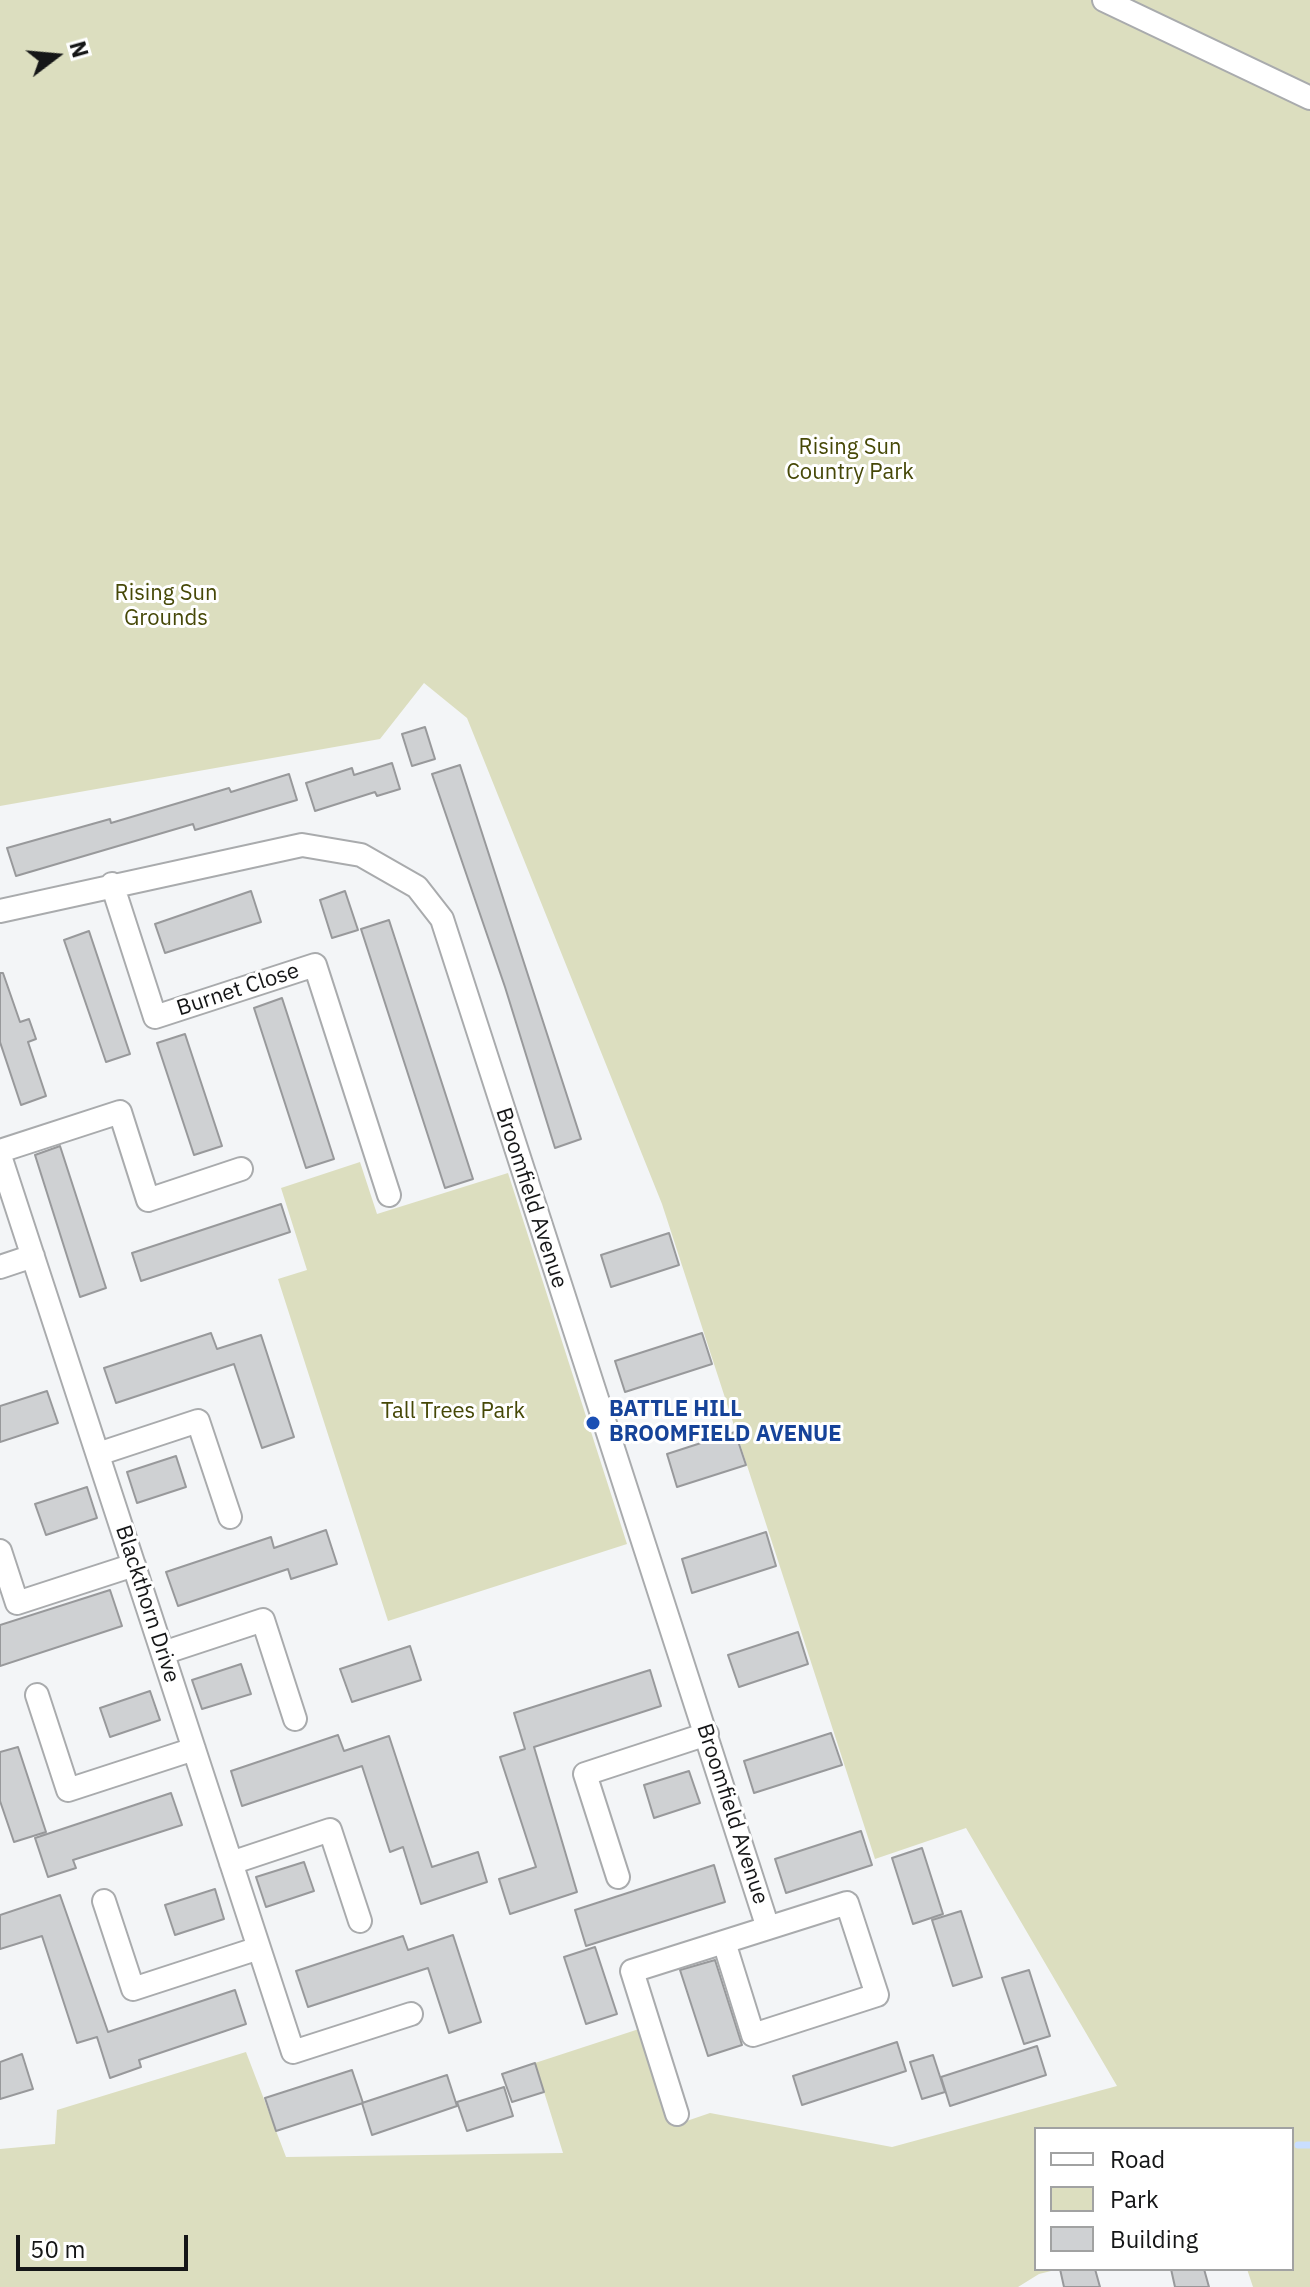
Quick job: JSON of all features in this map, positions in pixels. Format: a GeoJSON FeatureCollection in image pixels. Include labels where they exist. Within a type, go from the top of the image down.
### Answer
{"type":"FeatureCollection","features":[{"type":"Feature","properties":{"kind":"street"},"geometry":{"type":"LineString","coordinates":[[1104,0],[1310,98]]}},
{"type":"Feature","properties":{"kind":"street","name":"Broomfield Avenue"},"geometry":{"type":"LineString","coordinates":[[0,911],[112,884],[302,845],[361,855],[417,887],[442,919],[768,1928]]}},
{"type":"Feature","properties":{"kind":"street","name":"Burnet Close"},"geometry":{"type":"LineString","coordinates":[[112,884],[155,1017],[315,965],[389,1195]]}},
{"type":"Feature","properties":{"kind":"street"},"geometry":{"type":"LineString","coordinates":[[0,1154],[120,1112],[148,1200],[241,1169]]}},
{"type":"Feature","properties":{"kind":"street","name":"Blackthorn Drive"},"geometry":{"type":"LineString","coordinates":[[0,1154],[293,2052],[411,2014]]}},
{"type":"Feature","properties":{"kind":"street"},"geometry":{"type":"LineString","coordinates":[[0,1267],[33,1256]]}},
{"type":"Feature","properties":{"kind":"street"},"geometry":{"type":"LineString","coordinates":[[98,1454],[198,1421],[230,1517]]}},
{"type":"Feature","properties":{"kind":"street"},"geometry":{"type":"LineString","coordinates":[[0,1551],[17,1603],[134,1565]]}},
{"type":"Feature","properties":{"kind":"street"},"geometry":{"type":"LineString","coordinates":[[163,1653],[263,1620],[295,1719]]}},
{"type":"Feature","properties":{"kind":"street"},"geometry":{"type":"LineString","coordinates":[[37,1695],[68,1790],[194,1749]]}},
{"type":"Feature","properties":{"kind":"street"},"geometry":{"type":"LineString","coordinates":[[618,1877],[585,1774],[707,1734]]}},
{"type":"Feature","properties":{"kind":"street"},"geometry":{"type":"LineString","coordinates":[[231,1863],[330,1830],[360,1921]]}},
{"type":"Feature","properties":{"kind":"street"},"geometry":{"type":"LineString","coordinates":[[104,1901],[133,1989],[259,1948]]}},
{"type":"Feature","properties":{"kind":"street"},"geometry":{"type":"LineString","coordinates":[[677,2114],[632,1971],[847,1903],[877,1995],[753,2035],[724,1942]]}},
{"type":"Feature","properties":{"kind":"green space","name":"Rising Sun Country Park"},"geometry":{"type":"Polygon","coordinates":[[[0,0],[1310,0],[1310,2287],[1253,2287],[1248,2271],[1294,2271],[1294,2127],[1034,2127],[1034,2271],[1051,2271],[1039,2274],[1018,2287],[0,2287],[0,2149],[55,2144],[57,2110],[246,2052],[286,2157],[563,2153],[535,2063],[639,2029],[672,2126],[710,2113],[892,2147],[1117,2086],[966,1828],[875,1859],[662,1204],[467,718],[424,683],[380,739],[0,806],[0,0]]]}},
{"type":"Feature","properties":{"kind":"green space","name":"Tall Trees Park"},"geometry":{"type":"Polygon","coordinates":[[[360,1162],[377,1214],[508,1173],[627,1544],[388,1621],[278,1279],[307,1270],[281,1188],[360,1162]]]}},
{"type":"Feature","properties":{"kind":"building"},"geometry":{"type":"Polygon","coordinates":[[[425,727],[435,759],[412,766],[402,734],[425,727]]]}},
{"type":"Feature","properties":{"kind":"building"},"geometry":{"type":"Polygon","coordinates":[[[392,763],[400,789],[377,796],[375,792],[315,811],[306,783],[352,768],[354,775],[392,763]]]}},
{"type":"Feature","properties":{"kind":"building"},"geometry":{"type":"Polygon","coordinates":[[[460,765],[581,1139],[555,1148],[505,987],[432,774],[460,765]]]}},
{"type":"Feature","properties":{"kind":"building"},"geometry":{"type":"Polygon","coordinates":[[[289,774],[297,800],[195,830],[193,824],[16,876],[7,848],[110,819],[111,823],[229,788],[231,792],[289,774]]]}},
{"type":"Feature","properties":{"kind":"building"},"geometry":{"type":"Polygon","coordinates":[[[251,891],[261,922],[165,953],[155,924],[251,891]]]}},
{"type":"Feature","properties":{"kind":"building"},"geometry":{"type":"Polygon","coordinates":[[[345,891],[358,930],[332,938],[320,900],[345,891]]]}},
{"type":"Feature","properties":{"kind":"building"},"geometry":{"type":"Polygon","coordinates":[[[389,920],[473,1179],[445,1188],[361,929],[389,920]]]}},
{"type":"Feature","properties":{"kind":"building"},"geometry":{"type":"Polygon","coordinates":[[[89,931],[130,1054],[106,1062],[64,940],[89,931]]]}},
{"type":"Feature","properties":{"kind":"building"},"geometry":{"type":"Polygon","coordinates":[[[0,973],[3,973],[20,1022],[29,1019],[36,1039],[28,1042],[46,1096],[21,1105],[0,1042],[0,973]]]}},
{"type":"Feature","properties":{"kind":"building"},"geometry":{"type":"Polygon","coordinates":[[[282,998],[334,1159],[306,1168],[254,1008],[282,998]]]}},
{"type":"Feature","properties":{"kind":"building"},"geometry":{"type":"Polygon","coordinates":[[[185,1034],[222,1146],[194,1155],[157,1043],[185,1034]]]}},
{"type":"Feature","properties":{"kind":"building"},"geometry":{"type":"Polygon","coordinates":[[[60,1146],[106,1288],[80,1297],[35,1155],[60,1146]]]}},
{"type":"Feature","properties":{"kind":"building"},"geometry":{"type":"Polygon","coordinates":[[[281,1204],[290,1232],[141,1281],[132,1253],[281,1204]]]}},
{"type":"Feature","properties":{"kind":"building"},"geometry":{"type":"Polygon","coordinates":[[[669,1233],[679,1265],[611,1287],[601,1255],[669,1233]]]}},
{"type":"Feature","properties":{"kind":"building"},"geometry":{"type":"Polygon","coordinates":[[[211,1333],[217,1349],[261,1335],[294,1437],[262,1448],[234,1364],[116,1403],[104,1368],[211,1333]]]}},
{"type":"Feature","properties":{"kind":"building"},"geometry":{"type":"Polygon","coordinates":[[[702,1333],[712,1364],[625,1392],[615,1361],[702,1333]]]}},
{"type":"Feature","properties":{"kind":"building"},"geometry":{"type":"Polygon","coordinates":[[[47,1391],[58,1423],[0,1442],[0,1406],[47,1391]]]}},
{"type":"Feature","properties":{"kind":"building"},"geometry":{"type":"Polygon","coordinates":[[[735,1432],[746,1465],[677,1487],[667,1454],[735,1432]]]}},
{"type":"Feature","properties":{"kind":"building"},"geometry":{"type":"Polygon","coordinates":[[[176,1456],[186,1487],[137,1503],[127,1472],[176,1456]]]}},
{"type":"Feature","properties":{"kind":"building"},"geometry":{"type":"Polygon","coordinates":[[[87,1487],[97,1518],[46,1535],[35,1504],[87,1487]]]}},
{"type":"Feature","properties":{"kind":"building"},"geometry":{"type":"Polygon","coordinates":[[[326,1530],[337,1564],[291,1579],[288,1569],[178,1606],[166,1572],[271,1537],[274,1548],[326,1530]]]}},
{"type":"Feature","properties":{"kind":"building"},"geometry":{"type":"Polygon","coordinates":[[[766,1532],[776,1566],[692,1593],[682,1559],[766,1532]]]}},
{"type":"Feature","properties":{"kind":"building"},"geometry":{"type":"Polygon","coordinates":[[[110,1590],[122,1626],[0,1666],[0,1625],[110,1590]]]}},
{"type":"Feature","properties":{"kind":"building"},"geometry":{"type":"Polygon","coordinates":[[[798,1632],[808,1664],[739,1687],[728,1655],[798,1632]]]}},
{"type":"Feature","properties":{"kind":"building"},"geometry":{"type":"Polygon","coordinates":[[[410,1646],[421,1680],[352,1702],[340,1669],[410,1646]]]}},
{"type":"Feature","properties":{"kind":"building"},"geometry":{"type":"Polygon","coordinates":[[[241,1664],[251,1694],[202,1709],[192,1680],[241,1664]]]}},
{"type":"Feature","properties":{"kind":"building"},"geometry":{"type":"Polygon","coordinates":[[[650,1670],[661,1706],[534,1747],[577,1892],[510,1914],[499,1879],[536,1867],[500,1757],[525,1749],[514,1713],[650,1670]]]}},
{"type":"Feature","properties":{"kind":"building"},"geometry":{"type":"Polygon","coordinates":[[[150,1691],[160,1720],[110,1737],[100,1708],[150,1691]]]}},
{"type":"Feature","properties":{"kind":"building"},"geometry":{"type":"Polygon","coordinates":[[[831,1733],[842,1765],[754,1793],[744,1761],[831,1733]]]}},
{"type":"Feature","properties":{"kind":"building"},"geometry":{"type":"Polygon","coordinates":[[[338,1735],[344,1751],[389,1736],[432,1867],[478,1852],[487,1882],[421,1904],[403,1847],[390,1852],[362,1766],[242,1806],[231,1771],[338,1735]]]}},
{"type":"Feature","properties":{"kind":"building"},"geometry":{"type":"Polygon","coordinates":[[[18,1747],[46,1832],[14,1842],[0,1801],[0,1752],[18,1747]]]}},
{"type":"Feature","properties":{"kind":"building"},"geometry":{"type":"Polygon","coordinates":[[[689,1771],[700,1803],[654,1818],[644,1785],[689,1771]]]}},
{"type":"Feature","properties":{"kind":"building"},"geometry":{"type":"Polygon","coordinates":[[[171,1793],[182,1825],[73,1860],[76,1868],[48,1877],[35,1838],[171,1793]]]}},
{"type":"Feature","properties":{"kind":"building"},"geometry":{"type":"Polygon","coordinates":[[[861,1831],[872,1865],[786,1893],[775,1859],[861,1831]]]}},
{"type":"Feature","properties":{"kind":"building"},"geometry":{"type":"Polygon","coordinates":[[[922,1848],[943,1914],[913,1924],[892,1858],[922,1848]]]}},
{"type":"Feature","properties":{"kind":"building"},"geometry":{"type":"Polygon","coordinates":[[[304,1862],[314,1891],[266,1907],[256,1877],[304,1862]]]}},
{"type":"Feature","properties":{"kind":"building"},"geometry":{"type":"Polygon","coordinates":[[[714,1865],[725,1902],[586,1946],[575,1910],[714,1865]]]}},
{"type":"Feature","properties":{"kind":"building"},"geometry":{"type":"Polygon","coordinates":[[[215,1889],[224,1919],[175,1935],[165,1905],[215,1889]]]}},
{"type":"Feature","properties":{"kind":"building"},"geometry":{"type":"Polygon","coordinates":[[[60,1895],[108,2032],[235,1990],[246,2024],[139,2060],[141,2067],[110,2078],[97,2037],[77,2043],[42,1936],[0,1949],[0,1915],[60,1895]]]}},
{"type":"Feature","properties":{"kind":"building"},"geometry":{"type":"Polygon","coordinates":[[[961,1911],[982,1977],[953,1986],[932,1920],[961,1911]]]}},
{"type":"Feature","properties":{"kind":"building"},"geometry":{"type":"Polygon","coordinates":[[[453,1935],[481,2022],[449,2033],[428,1968],[308,2007],[296,1971],[403,1936],[408,1950],[453,1935]]]}},
{"type":"Feature","properties":{"kind":"building"},"geometry":{"type":"Polygon","coordinates":[[[595,1947],[617,2014],[586,2024],[564,1957],[595,1947]]]}},
{"type":"Feature","properties":{"kind":"building"},"geometry":{"type":"Polygon","coordinates":[[[715,1960],[742,2045],[708,2056],[680,1970],[715,1960]]]}},
{"type":"Feature","properties":{"kind":"building"},"geometry":{"type":"Polygon","coordinates":[[[1029,1970],[1050,2036],[1024,2044],[1002,1978],[1029,1970]]]}},
{"type":"Feature","properties":{"kind":"building"},"geometry":{"type":"Polygon","coordinates":[[[897,2042],[906,2071],[802,2105],[793,2076],[897,2042]]]}},
{"type":"Feature","properties":{"kind":"building"},"geometry":{"type":"Polygon","coordinates":[[[1037,2046],[1046,2075],[950,2106],[941,2077],[1037,2046]]]}},
{"type":"Feature","properties":{"kind":"building"},"geometry":{"type":"Polygon","coordinates":[[[22,2054],[33,2089],[0,2099],[0,2062],[22,2054]]]}},
{"type":"Feature","properties":{"kind":"building"},"geometry":{"type":"Polygon","coordinates":[[[933,2055],[945,2092],[922,2099],[910,2062],[933,2055]]]}},
{"type":"Feature","properties":{"kind":"building"},"geometry":{"type":"Polygon","coordinates":[[[535,2063],[544,2092],[512,2102],[502,2074],[535,2063]]]}},
{"type":"Feature","properties":{"kind":"building"},"geometry":{"type":"Polygon","coordinates":[[[352,2070],[363,2103],[276,2131],[265,2098],[352,2070]]]}},
{"type":"Feature","properties":{"kind":"building"},"geometry":{"type":"Polygon","coordinates":[[[447,2075],[457,2106],[372,2135],[362,2103],[447,2075]]]}},
{"type":"Feature","properties":{"kind":"building"},"geometry":{"type":"Polygon","coordinates":[[[504,2087],[513,2116],[467,2131],[457,2102],[504,2087]]]}},
{"type":"Feature","properties":{"kind":"building"},"geometry":{"type":"Polygon","coordinates":[[[1060,2271],[1096,2271],[1100,2287],[1064,2287],[1060,2271]]]}},
{"type":"Feature","properties":{"kind":"building"},"geometry":{"type":"Polygon","coordinates":[[[1171,2271],[1205,2271],[1209,2287],[1175,2287],[1171,2271]]]}},
{"type":"Feature","properties":{"kind":"waterway"},"geometry":{"type":"LineString","coordinates":[[1298,2145],[1310,2145]]}},
{"type":"Feature","properties":{"kind":"place","name":"BATTLE HILL BROOMFIELD AVENUE"},"geometry":{"type":"Point","coordinates":[593,1423]}},
{"type":"Feature","properties":{"kind":"park label","name":"Rising Sun Grounds"},"geometry":{"type":"Point","coordinates":[166,606]}}]}
